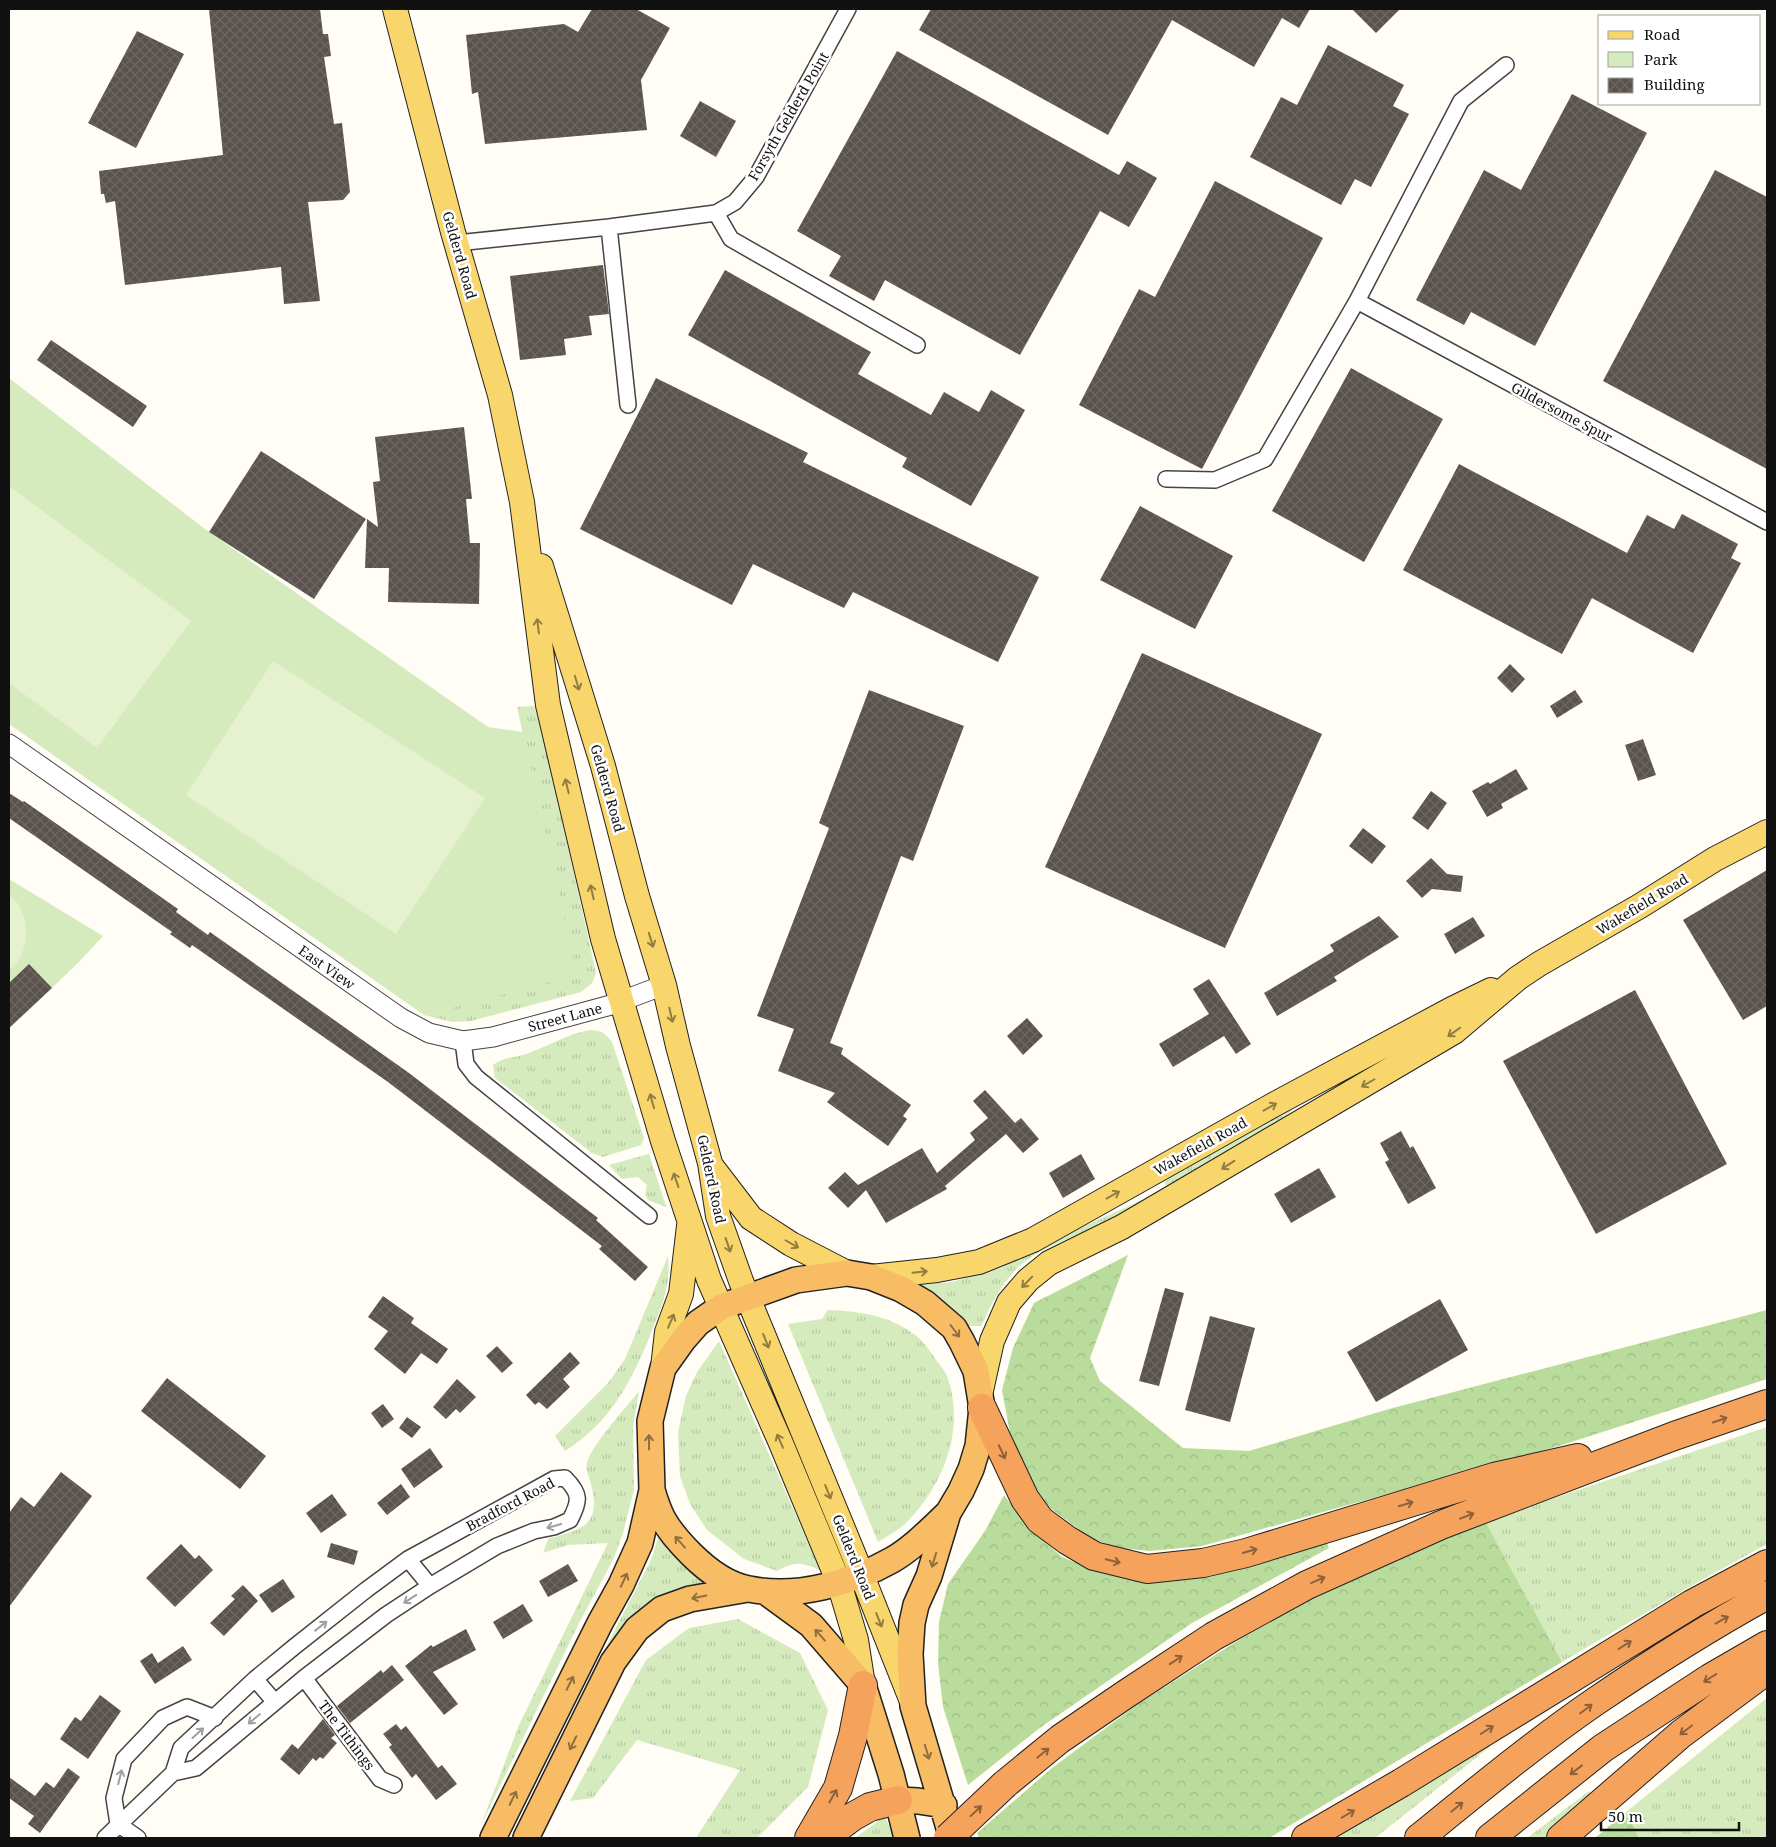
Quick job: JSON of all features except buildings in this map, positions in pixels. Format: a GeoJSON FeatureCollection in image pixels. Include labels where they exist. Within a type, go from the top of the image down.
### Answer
{"type":"FeatureCollection","features":[{"type":"Feature","properties":{"kind":"highway"},"geometry":{"type":"LineString","coordinates":[[493,1838],[600,1622],[621,1585],[640,1543],[652,1490],[650,1421],[663,1368],[683,1340],[698,1323],[722,1307],[796,1280],[859,1275],[901,1289],[924,1303],[954,1328],[976,1371],[981,1402],[978,1446],[972,1469],[962,1492],[948,1513],[894,1559],[850,1579],[803,1590],[757,1590],[690,1599],[662,1609],[637,1629],[613,1662],[526,1838]]}},
{"type":"Feature","properties":{"kind":"highway"},"geometry":{"type":"LineString","coordinates":[[981,1402],[1024,1499],[1040,1520],[1067,1540],[1094,1556],[1147,1569],[1203,1563],[1246,1553],[1494,1477],[1674,1436]]}},
{"type":"Feature","properties":{"kind":"highway"},"geometry":{"type":"LineString","coordinates":[[948,1838],[1005,1784],[1060,1739],[1214,1636],[1307,1585],[1441,1526],[1674,1436],[1767,1404]]}},
{"type":"Feature","properties":{"kind":"highway"},"geometry":{"type":"LineString","coordinates":[[652,1490],[662,1519],[676,1539],[698,1561],[717,1576],[757,1590]]}},
{"type":"Feature","properties":{"kind":"highway"},"geometry":{"type":"LineString","coordinates":[[913,1706],[910,1654],[912,1623],[916,1605],[928,1576],[948,1513]]}},
{"type":"Feature","properties":{"kind":"highway"},"geometry":{"type":"LineString","coordinates":[[1306,1838],[1692,1604],[1767,1564]]}},
{"type":"Feature","properties":{"kind":"highway","name":"Gelderd Road"},"geometry":{"type":"LineString","coordinates":[[757,1590],[810,1625],[863,1685],[891,1774],[907,1838]]}},
{"type":"Feature","properties":{"kind":"highway"},"geometry":{"type":"LineString","coordinates":[[1419,1838],[1494,1778],[1595,1702],[1706,1629],[1767,1595]]}},
{"type":"Feature","properties":{"kind":"highway"},"geometry":{"type":"LineString","coordinates":[[1490,1838],[1603,1748],[1710,1678],[1767,1645]]}},
{"type":"Feature","properties":{"kind":"highway"},"geometry":{"type":"LineString","coordinates":[[1561,1838],[1681,1734],[1767,1670]]}},
{"type":"Feature","properties":{"kind":"highway"},"geometry":{"type":"LineString","coordinates":[[809,1838],[838,1788],[853,1736],[863,1685]]}},
{"type":"Feature","properties":{"kind":"highway","name":"Gelderd Road"},"geometry":{"type":"LineString","coordinates":[[913,1706],[944,1805],[952,1838]]}},
{"type":"Feature","properties":{"kind":"highway"},"geometry":{"type":"LineString","coordinates":[[824,1838],[852,1817],[870,1807],[898,1800],[944,1805]]}},
{"type":"Feature","properties":{"kind":"main road","name":"Gelderd Road"},"geometry":{"type":"LineString","coordinates":[[395,9],[457,243],[500,395],[522,502],[548,705],[603,940],[663,1141],[709,1280],[780,1441],[913,1706]]}},
{"type":"Feature","properties":{"kind":"main road","name":"Gelderd Road"},"geometry":{"type":"LineString","coordinates":[[522,502],[603,766],[637,896],[664,985],[678,1046],[710,1163],[718,1216],[850,1579],[863,1685]]}},
{"type":"Feature","properties":{"kind":"main road","name":"Wakefield Road"},"geometry":{"type":"LineString","coordinates":[[981,1402],[992,1341],[1009,1302],[1028,1280],[1049,1262],[1122,1227],[1454,1032],[1518,978],[1539,964],[1640,906],[1715,859],[1767,832]]}},
{"type":"Feature","properties":{"kind":"main road","name":"Wakefield Road"},"geometry":{"type":"LineString","coordinates":[[859,1275],[937,1270],[979,1262],[1033,1240],[1275,1104],[1452,1009],[1518,978]]}},
{"type":"Feature","properties":{"kind":"main road"},"geometry":{"type":"LineString","coordinates":[[1398,1038],[1410,1058]]}},
{"type":"Feature","properties":{"kind":"main road"},"geometry":{"type":"LineString","coordinates":[[710,1163],[751,1218],[791,1244],[859,1275]]}},
{"type":"Feature","properties":{"kind":"main road"},"geometry":{"type":"LineString","coordinates":[[663,1368],[667,1332],[681,1294],[690,1220]]}},
{"type":"Feature","properties":{"kind":"street","name":"Forsyth Gelderd Point"},"geometry":{"type":"LineString","coordinates":[[457,243],[609,227],[716,213],[735,202],[756,177],[848,9]]}},
{"type":"Feature","properties":{"kind":"street"},"geometry":{"type":"LineString","coordinates":[[1166,479],[1215,480],[1265,459],[1357,301],[1461,101],[1506,65]]}},
{"type":"Feature","properties":{"kind":"street"},"geometry":{"type":"LineString","coordinates":[[716,213],[732,240],[917,345]]}},
{"type":"Feature","properties":{"kind":"street"},"geometry":{"type":"LineString","coordinates":[[609,227],[628,405]]}},
{"type":"Feature","properties":{"kind":"street","name":"Gildersome Spur"},"geometry":{"type":"LineString","coordinates":[[1357,301],[1767,522]]}},
{"type":"Feature","properties":{"kind":"street","name":"East View"},"geometry":{"type":"LineString","coordinates":[[9,744],[400,1018],[429,1034],[463,1041]]}},
{"type":"Feature","properties":{"kind":"street","name":"Street Lane"},"geometry":{"type":"LineString","coordinates":[[463,1041],[493,1037],[621,1002],[664,985]]}},
{"type":"Feature","properties":{"kind":"street"},"geometry":{"type":"LineString","coordinates":[[463,1041],[466,1064],[476,1077],[630,1194],[649,1216]]}},
{"type":"Feature","properties":{"kind":"street","name":"Bradford Road"},"geometry":{"type":"LineString","coordinates":[[565,1478],[575,1488],[578,1505],[570,1520],[534,1530],[497,1546],[430,1586],[386,1615],[274,1701],[196,1768],[173,1773],[181,1748],[255,1679],[366,1590],[408,1559],[554,1479],[565,1478]]}},
{"type":"Feature","properties":{"kind":"street"},"geometry":{"type":"LineString","coordinates":[[408,1559],[430,1586]]}},
{"type":"Feature","properties":{"kind":"street","name":"The Tithings"},"geometry":{"type":"LineString","coordinates":[[304,1678],[380,1779],[394,1785]]}},
{"type":"Feature","properties":{"kind":"street"},"geometry":{"type":"LineString","coordinates":[[255,1679],[274,1701]]}},
{"type":"Feature","properties":{"kind":"street"},"geometry":{"type":"LineString","coordinates":[[138,1838],[118,1824],[114,1798],[124,1759],[163,1718],[179,1710],[187,1707],[215,1718]]}},
{"type":"Feature","properties":{"kind":"street"},"geometry":{"type":"LineString","coordinates":[[105,1838],[173,1773]]}},
{"type":"Feature","properties":{"kind":"green space"},"geometry":{"type":"Polygon","coordinates":[[[9,378],[209,532],[488,727],[523,732],[577,975],[424,1015],[9,724],[9,378]]]}},
{"type":"Feature","properties":{"kind":"green space"},"geometry":{"type":"Polygon","coordinates":[[[9,486],[191,621],[97,748],[9,683],[9,486]]]}},
{"type":"Feature","properties":{"kind":"green space"},"geometry":{"type":"Polygon","coordinates":[[[273,661],[485,798],[396,934],[186,795],[273,661]]]}},
{"type":"Feature","properties":{"kind":"green space"},"geometry":{"type":"Polygon","coordinates":[[[534,706],[543,734],[596,973],[592,983],[581,992],[471,1021],[452,1022],[424,1015],[576,974],[517,707],[534,706]]]}},
{"type":"Feature","properties":{"kind":"green space"},"geometry":{"type":"Polygon","coordinates":[[[9,879],[103,936],[79,962],[9,1029],[9,879]]]}},
{"type":"Feature","properties":{"kind":"green space"},"geometry":{"type":"Polygon","coordinates":[[[9,895],[24,916],[26,934],[23,951],[9,971],[9,895]]]}},
{"type":"Feature","properties":{"kind":"green space"},"geometry":{"type":"Polygon","coordinates":[[[590,1030],[603,1033],[612,1042],[644,1138],[641,1145],[603,1157],[592,1153],[495,1078],[493,1065],[590,1030]]]}},
{"type":"Feature","properties":{"kind":"green space"},"geometry":{"type":"Polygon","coordinates":[[[1288,1109],[1291,1111],[1284,1117],[1171,1187],[1165,1184],[1164,1177],[1288,1109]]]}},
{"type":"Feature","properties":{"kind":"green space"},"geometry":{"type":"Polygon","coordinates":[[[649,1154],[666,1207],[648,1200],[645,1195],[647,1185],[638,1177],[622,1179],[609,1165],[649,1154]]]}},
{"type":"Feature","properties":{"kind":"green space"},"geometry":{"type":"Polygon","coordinates":[[[1142,1200],[1142,1204],[1116,1218],[1054,1245],[1036,1254],[1019,1266],[1006,1281],[981,1326],[961,1326],[910,1286],[952,1282],[1001,1268],[1069,1233],[1142,1200]]]}},
{"type":"Feature","properties":{"kind":"green space"},"geometry":{"type":"Polygon","coordinates":[[[1128,1255],[1090,1358],[1100,1381],[1183,1448],[1249,1451],[1389,1409],[1767,1310],[1767,1379],[1562,1445],[1202,1546],[1150,1551],[1119,1548],[1092,1539],[1046,1505],[1025,1475],[1011,1438],[1002,1390],[1013,1348],[1034,1303],[1128,1255]]]}},
{"type":"Feature","properties":{"kind":"green space"},"geometry":{"type":"Polygon","coordinates":[[[668,1256],[667,1286],[662,1305],[636,1368],[618,1400],[607,1414],[595,1428],[565,1451],[555,1436],[608,1383],[625,1359],[668,1256]]]}},
{"type":"Feature","properties":{"kind":"green space"},"geometry":{"type":"Polygon","coordinates":[[[828,1310],[849,1311],[882,1318],[902,1326],[914,1334],[927,1347],[944,1371],[952,1396],[954,1415],[952,1435],[941,1473],[932,1490],[907,1522],[878,1542],[788,1324],[822,1319],[828,1310]]]}},
{"type":"Feature","properties":{"kind":"green space"},"geometry":{"type":"Polygon","coordinates":[[[719,1341],[820,1570],[807,1565],[793,1564],[777,1571],[744,1559],[707,1530],[690,1504],[680,1476],[678,1432],[686,1396],[697,1372],[719,1341]]]}},
{"type":"Feature","properties":{"kind":"green space"},"geometry":{"type":"Polygon","coordinates":[[[639,1391],[633,1427],[634,1490],[623,1533],[613,1560],[579,1623],[481,1825],[519,1725],[608,1543],[568,1545],[543,1553],[548,1539],[579,1529],[591,1518],[594,1509],[594,1498],[587,1470],[587,1462],[603,1435],[639,1391]]]}},
{"type":"Feature","properties":{"kind":"green space"},"geometry":{"type":"Polygon","coordinates":[[[1767,1427],[1767,1544],[1562,1662],[1485,1521],[1767,1427]]]}},
{"type":"Feature","properties":{"kind":"green space"},"geometry":{"type":"Polygon","coordinates":[[[1004,1495],[1030,1529],[1062,1557],[1094,1570],[1184,1576],[1327,1543],[1329,1548],[1192,1623],[1041,1727],[968,1785],[943,1707],[938,1663],[939,1622],[948,1584],[985,1531],[1004,1495]]]}},
{"type":"Feature","properties":{"kind":"green space"},"geometry":{"type":"Polygon","coordinates":[[[1485,1521],[1562,1662],[1269,1838],[979,1838],[977,1833],[1052,1768],[1138,1704],[1242,1638],[1345,1581],[1485,1521]]]}},
{"type":"Feature","properties":{"kind":"green space"},"geometry":{"type":"Polygon","coordinates":[[[662,1526],[715,1581],[678,1589],[662,1597],[608,1653],[605,1649],[651,1560],[662,1526]]]}},
{"type":"Feature","properties":{"kind":"green space"},"geometry":{"type":"Polygon","coordinates":[[[738,1619],[800,1653],[828,1710],[808,1787],[757,1838],[696,1838],[740,1770],[637,1740],[593,1798],[570,1801],[646,1660],[689,1628],[738,1619]]]}},
{"type":"Feature","properties":{"kind":"green space"},"geometry":{"type":"Polygon","coordinates":[[[1767,1698],[1767,1838],[1639,1838],[1626,1812],[1767,1698]]]}},
{"type":"Feature","properties":{"kind":"green space"},"geometry":{"type":"Polygon","coordinates":[[[1489,1743],[1491,1746],[1375,1838],[1333,1838],[1489,1743]]]}},
{"type":"Feature","properties":{"kind":"green space"},"geometry":{"type":"Polygon","coordinates":[[[1589,1791],[1593,1797],[1547,1838],[1527,1838],[1589,1791]]]}},
{"type":"Feature","properties":{"kind":"green space"},"geometry":{"type":"Polygon","coordinates":[[[1626,1812],[1639,1838],[1595,1838],[1626,1812]]]}},
{"type":"Feature","properties":{"kind":"green space"},"geometry":{"type":"Polygon","coordinates":[[[885,1816],[894,1838],[855,1838],[885,1816]]]}}]}
